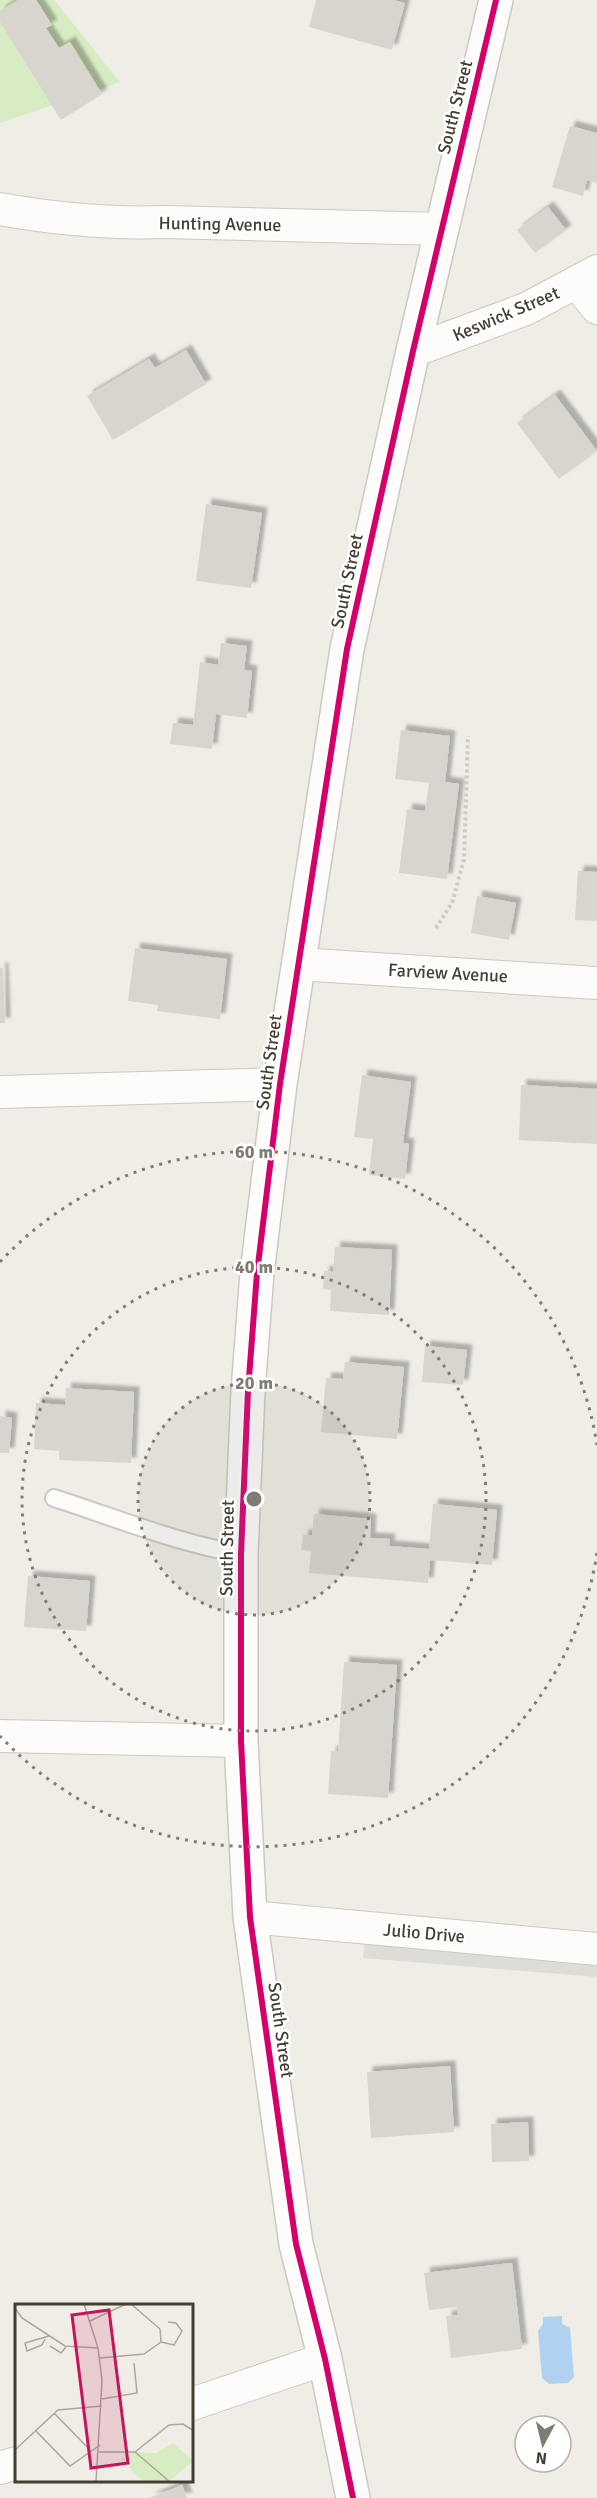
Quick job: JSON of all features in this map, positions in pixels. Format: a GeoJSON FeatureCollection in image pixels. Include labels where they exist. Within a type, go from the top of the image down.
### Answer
{"type":"FeatureCollection","features":[{"type":"Feature","properties":{"kind":"street","name":"South Street"},"geometry":{"type":"LineString","coordinates":[[353,2498],[325,2359],[296,2244],[250,1917],[241,1741],[241,1554],[248,1391],[257,1273],[280,1084],[347,649],[441,229],[496,0]]}},
{"type":"Feature","properties":{"kind":"street","name":"Hunting Avenue"},"geometry":{"type":"LineString","coordinates":[[0,209],[70,220],[133,223],[441,229]]}},
{"type":"Feature","properties":{"kind":"street","name":"Keswick Street"},"geometry":{"type":"LineString","coordinates":[[413,351],[526,309],[587,277]]}},
{"type":"Feature","properties":{"kind":"street"},"geometry":{"type":"LineString","coordinates":[[587,277],[597,308]]}},
{"type":"Feature","properties":{"kind":"street","name":"Farview Avenue"},"geometry":{"type":"LineString","coordinates":[[298,964],[597,983]]}},
{"type":"Feature","properties":{"kind":"street"},"geometry":{"type":"LineString","coordinates":[[0,1092],[280,1084]]}},
{"type":"Feature","properties":{"kind":"street"},"geometry":{"type":"LineString","coordinates":[[0,1736],[241,1741]]}},
{"type":"Feature","properties":{"kind":"street","name":"Julio Drive"},"geometry":{"type":"LineString","coordinates":[[250,1917],[597,1949]]}},
{"type":"Feature","properties":{"kind":"street"},"geometry":{"type":"LineString","coordinates":[[194,2403],[325,2359]]}},
{"type":"Feature","properties":{"kind":"street"},"geometry":{"type":"LineString","coordinates":[[0,2468],[15,2463]]}},
{"type":"Feature","properties":{"kind":"lane"},"geometry":{"type":"LineString","coordinates":[[54,1498],[197,1546],[241,1554]]}},
{"type":"Feature","properties":{"kind":"path"},"geometry":{"type":"LineString","coordinates":[[436,928],[452,903],[464,860],[468,736]]}},
{"type":"Feature","properties":{"kind":"green space"},"geometry":{"type":"Polygon","coordinates":[[[0,0],[54,0],[120,82],[0,123],[0,0]]]}},
{"type":"Feature","properties":{"kind":"shaded area"},"geometry":{"type":"Polygon","coordinates":[[[365,1939],[597,1963],[597,1977],[363,1958],[365,1939]]]}},
{"type":"Feature","properties":{"kind":"water"},"geometry":{"type":"Polygon","coordinates":[[[562,2316],[562,2324],[570,2328],[574,2377],[568,2383],[549,2384],[542,2378],[538,2331],[543,2324],[543,2317],[562,2316]]]}},
{"type":"Feature","properties":{"kind":"building"},"geometry":{"type":"Polygon","coordinates":[[[18,0],[36,0],[52,25],[46,28],[59,48],[70,42],[102,94],[61,120],[0,22],[0,11],[18,0]]]}},
{"type":"Feature","properties":{"kind":"building"},"geometry":{"type":"Polygon","coordinates":[[[316,0],[393,0],[405,3],[392,50],[309,27],[316,0]]]}},
{"type":"Feature","properties":{"kind":"building"},"geometry":{"type":"Polygon","coordinates":[[[570,126],[597,133],[597,183],[587,180],[583,196],[552,187],[570,126]]]}},
{"type":"Feature","properties":{"kind":"building"},"geometry":{"type":"Polygon","coordinates":[[[548,207],[566,230],[535,253],[517,230],[548,207]]]}},
{"type":"Feature","properties":{"kind":"building"},"geometry":{"type":"Polygon","coordinates":[[[186,350],[206,384],[113,440],[87,396],[149,359],[155,368],[186,350]]]}},
{"type":"Feature","properties":{"kind":"building"},"geometry":{"type":"Polygon","coordinates":[[[555,395],[597,451],[559,479],[517,423],[555,395]]]}},
{"type":"Feature","properties":{"kind":"building"},"geometry":{"type":"Polygon","coordinates":[[[206,504],[262,513],[251,588],[196,581],[206,504]]]}},
{"type":"Feature","properties":{"kind":"building"},"geometry":{"type":"Polygon","coordinates":[[[221,643],[247,646],[244,670],[252,671],[247,718],[216,714],[212,749],[170,744],[173,723],[193,725],[200,662],[218,665],[221,643]]]}},
{"type":"Feature","properties":{"kind":"building"},"geometry":{"type":"Polygon","coordinates":[[[401,730],[450,736],[445,782],[459,784],[447,879],[399,873],[407,809],[425,811],[429,783],[395,779],[401,730]]]}},
{"type":"Feature","properties":{"kind":"building"},"geometry":{"type":"Polygon","coordinates":[[[578,871],[597,872],[597,921],[575,920],[578,871]]]}},
{"type":"Feature","properties":{"kind":"building"},"geometry":{"type":"Polygon","coordinates":[[[477,896],[516,903],[509,940],[471,933],[477,896]]]}},
{"type":"Feature","properties":{"kind":"building"},"geometry":{"type":"Polygon","coordinates":[[[135,948],[227,959],[220,1019],[157,1011],[158,1005],[128,1001],[135,948]]]}},
{"type":"Feature","properties":{"kind":"building"},"geometry":{"type":"Polygon","coordinates":[[[0,968],[3,968],[5,1023],[0,1023],[0,968]]]}},
{"type":"Feature","properties":{"kind":"building"},"geometry":{"type":"Polygon","coordinates":[[[362,1075],[411,1082],[403,1143],[409,1144],[405,1179],[369,1175],[373,1139],[354,1137],[362,1075]]]}},
{"type":"Feature","properties":{"kind":"building"},"geometry":{"type":"Polygon","coordinates":[[[521,1085],[597,1089],[597,1144],[519,1140],[521,1085]]]}},
{"type":"Feature","properties":{"kind":"building"},"geometry":{"type":"Polygon","coordinates":[[[335,1247],[392,1250],[389,1315],[330,1311],[331,1290],[323,1289],[324,1271],[333,1272],[335,1247]]]}},
{"type":"Feature","properties":{"kind":"building"},"geometry":{"type":"Polygon","coordinates":[[[425,1346],[467,1350],[463,1385],[422,1382],[425,1346]]]}},
{"type":"Feature","properties":{"kind":"building"},"geometry":{"type":"Polygon","coordinates":[[[345,1362],[404,1367],[397,1439],[321,1432],[326,1378],[343,1379],[345,1362]]]}},
{"type":"Feature","properties":{"kind":"building"},"geometry":{"type":"Polygon","coordinates":[[[66,1388],[134,1392],[131,1463],[59,1460],[59,1451],[34,1449],[36,1403],[65,1405],[66,1388]]]}},
{"type":"Feature","properties":{"kind":"building"},"geometry":{"type":"Polygon","coordinates":[[[0,1416],[12,1418],[9,1453],[0,1453],[0,1416]]]}},
{"type":"Feature","properties":{"kind":"building"},"geometry":{"type":"Polygon","coordinates":[[[433,1504],[497,1510],[492,1565],[430,1560],[428,1583],[309,1573],[311,1551],[301,1550],[303,1535],[312,1535],[314,1514],[371,1519],[370,1538],[390,1539],[389,1546],[429,1549],[433,1504]]]}},
{"type":"Feature","properties":{"kind":"building"},"geometry":{"type":"Polygon","coordinates":[[[28,1576],[90,1581],[86,1631],[24,1627],[28,1576]]]}},
{"type":"Feature","properties":{"kind":"building"},"geometry":{"type":"Polygon","coordinates":[[[344,1662],[397,1665],[388,1798],[328,1794],[331,1751],[338,1752],[344,1662]]]}},
{"type":"Feature","properties":{"kind":"building"},"geometry":{"type":"Polygon","coordinates":[[[450,2066],[454,2132],[371,2138],[367,2072],[450,2066]]]}},
{"type":"Feature","properties":{"kind":"building"},"geometry":{"type":"Polygon","coordinates":[[[528,2122],[529,2161],[492,2162],[491,2124],[528,2122]]]}},
{"type":"Feature","properties":{"kind":"building"},"geometry":{"type":"Polygon","coordinates":[[[512,2263],[522,2349],[451,2358],[446,2316],[458,2315],[457,2307],[429,2310],[424,2273],[512,2263]]]}},
{"type":"Feature","properties":{"kind":"building"},"geometry":{"type":"Polygon","coordinates":[[[182,2485],[187,2498],[149,2498],[182,2485]]]}},
{"type":"Feature","properties":{"kind":"cycle path"},"geometry":{"type":"LineString","coordinates":[[353,2498],[325,2359],[296,2244],[250,1917],[241,1741],[241,1554],[248,1391],[257,1273],[280,1084],[347,649],[413,351],[496,0]]}}]}
